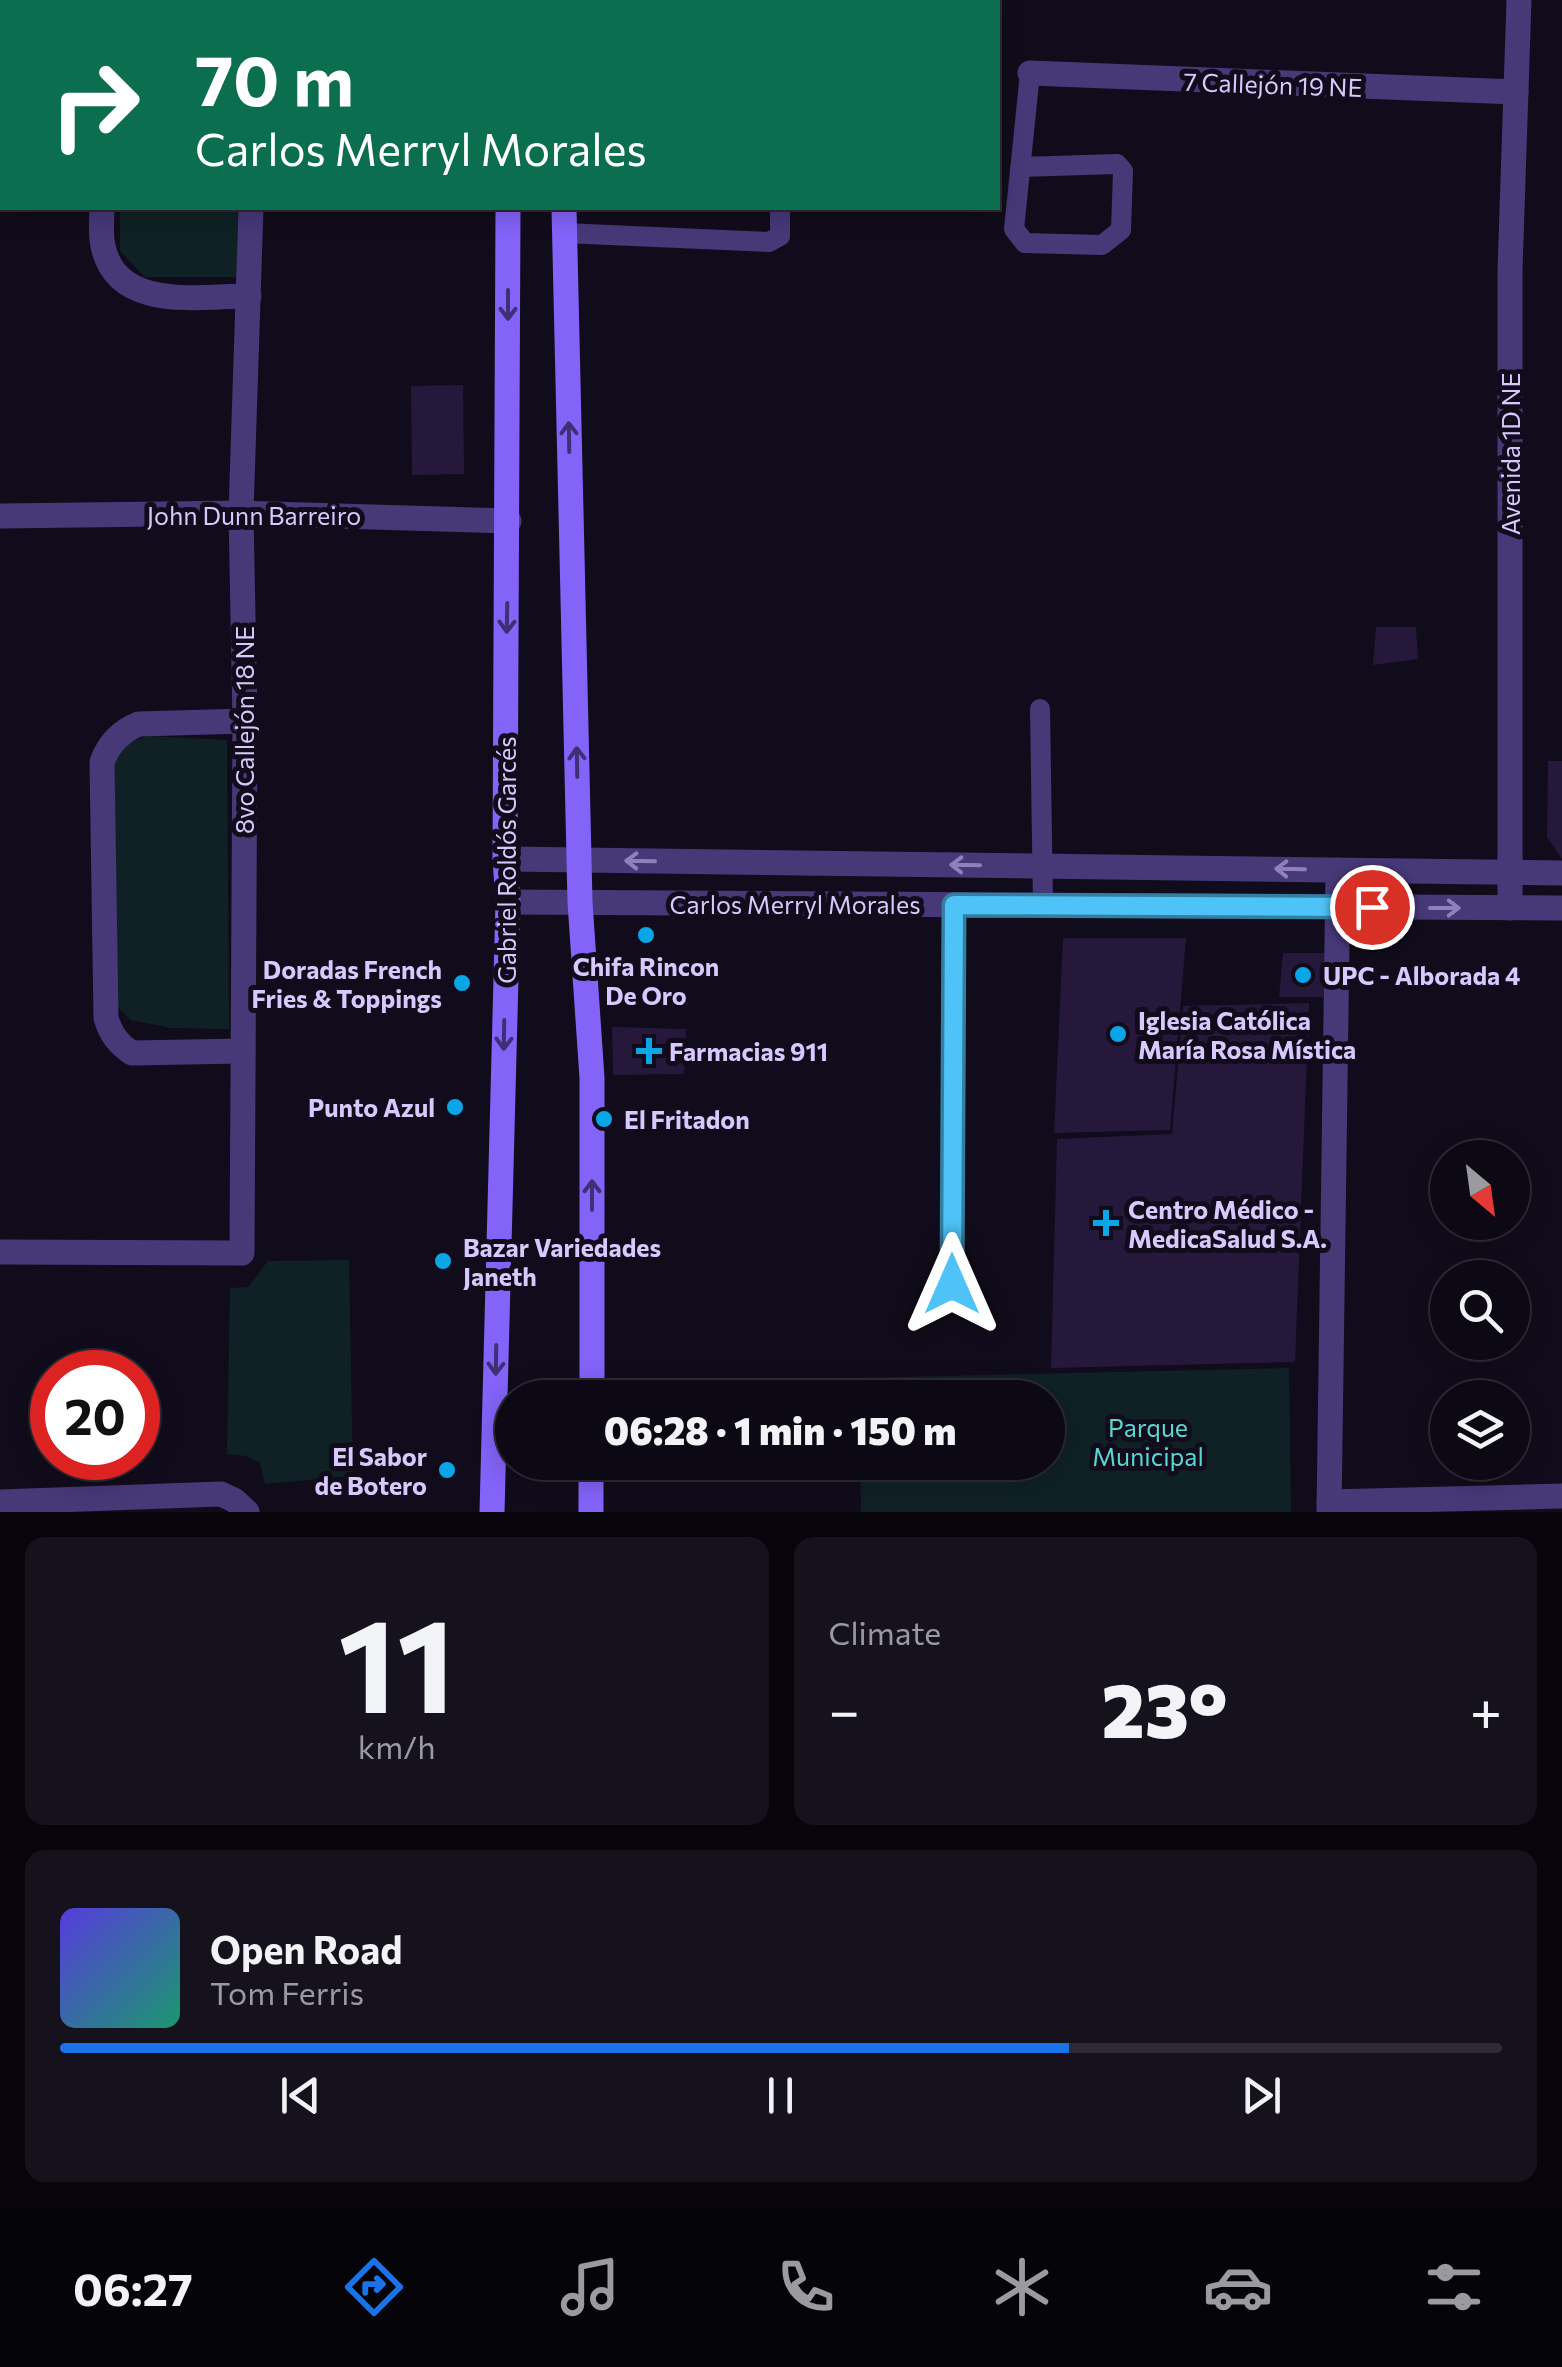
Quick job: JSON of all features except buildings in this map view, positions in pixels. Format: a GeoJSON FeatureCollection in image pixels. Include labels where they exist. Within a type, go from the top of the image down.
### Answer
{"type":"FeatureCollection","features":[{"type":"Feature","properties":{"kind":"main road","name":"Gabriel Roldós Garcés"},"geometry":{"type":"LineString","coordinates":[[492,1512],[508,902],[508,210]]}},
{"type":"Feature","properties":{"kind":"main road"},"geometry":{"type":"LineString","coordinates":[[564,220],[580,902],[592,1078],[592,1380]]}},
{"type":"Feature","properties":{"kind":"main road"},"geometry":{"type":"LineString","coordinates":[[591,1480],[591,1512]]}},
{"type":"Feature","properties":{"kind":"street","name":"Avenida 1D NE"},"geometry":{"type":"LineString","coordinates":[[1510,908],[1510,270],[1519,0]]}},
{"type":"Feature","properties":{"kind":"street","name":"7 Callejón 19 NE"},"geometry":{"type":"LineString","coordinates":[[1030,72],[1516,92]]}},
{"type":"Feature","properties":{"kind":"street"},"geometry":{"type":"LineString","coordinates":[[102,210],[103,246],[112,269],[127,286],[145,294],[250,296]]}},
{"type":"Feature","properties":{"kind":"street","name":"8vo Callejón 18 NE"},"geometry":{"type":"LineString","coordinates":[[0,1252],[242,1253],[246,721],[242,513],[251,210]]}},
{"type":"Feature","properties":{"kind":"street","name":"John Dunn Barreiro"},"geometry":{"type":"LineString","coordinates":[[0,516],[242,513],[508,521]]}},
{"type":"Feature","properties":{"kind":"street"},"geometry":{"type":"LineString","coordinates":[[243,1052],[132,1052],[110,1032],[106,1018],[102,762],[114,740],[139,724],[246,721]]}},
{"type":"Feature","properties":{"kind":"street","name":"Carlos Merryl Morales"},"geometry":{"type":"LineString","coordinates":[[505,859],[1562,873]]}},
{"type":"Feature","properties":{"kind":"street"},"geometry":{"type":"LineString","coordinates":[[1338,870],[1329,1507],[1562,1496]]}},
{"type":"Feature","properties":{"kind":"street","name":"Carlos Merryl Morales"},"geometry":{"type":"LineString","coordinates":[[508,902],[1562,908]]}},
{"type":"Feature","properties":{"kind":"street"},"geometry":{"type":"LineString","coordinates":[[0,1502],[220,1494],[248,1512]]}},
{"type":"Feature","properties":{"kind":"lane"},"geometry":{"type":"LineString","coordinates":[[1020,167],[1117,164],[1123,171],[1122,230],[1102,245],[1025,244],[1014,229],[1020,167],[1030,72]]}},
{"type":"Feature","properties":{"kind":"lane"},"geometry":{"type":"LineString","coordinates":[[564,220],[770,242],[780,236],[780,210]]}},
{"type":"Feature","properties":{"kind":"lane"},"geometry":{"type":"LineString","coordinates":[[1040,709],[1043,905]]}},
{"type":"Feature","properties":{"kind":"lane"},"geometry":{"type":"LineString","coordinates":[[952,1284],[954,905]]}},
{"type":"Feature","properties":{"kind":"green space"},"geometry":{"type":"Polygon","coordinates":[[[120,210],[238,210],[237,277],[145,277],[120,251],[120,210]]]}},
{"type":"Feature","properties":{"kind":"green space"},"geometry":{"type":"Polygon","coordinates":[[[148,736],[227,740],[229,1029],[171,1028],[131,1020],[114,1004],[110,765],[123,745],[148,736]]]}},
{"type":"Feature","properties":{"kind":"green space"},"geometry":{"type":"Polygon","coordinates":[[[349,1260],[353,1476],[265,1484],[260,1463],[246,1456],[227,1454],[230,1288],[248,1287],[268,1261],[349,1260]]]}},
{"type":"Feature","properties":{"kind":"green space","name":"Parque Municipal"},"geometry":{"type":"Polygon","coordinates":[[[1289,1368],[1291,1512],[861,1512],[860,1480],[1065,1480],[1065,1380],[858,1378],[1289,1368]]]}},
{"type":"Feature","properties":{"kind":"place","name":"Chifa Rincon De Oro"},"geometry":{"type":"Point","coordinates":[646,935]}},
{"type":"Feature","properties":{"kind":"place","name":"UPC - Alborada 4"},"geometry":{"type":"Point","coordinates":[1303,975]}},
{"type":"Feature","properties":{"kind":"place","name":"Doradas French Fries & Toppings"},"geometry":{"type":"Point","coordinates":[462,983]}},
{"type":"Feature","properties":{"kind":"place","name":"Iglesia Católica María Rosa Mística"},"geometry":{"type":"Point","coordinates":[1118,1034]}},
{"type":"Feature","properties":{"kind":"place","name":"Farmacias 911"},"geometry":{"type":"Point","coordinates":[649,1051]}},
{"type":"Feature","properties":{"kind":"place","name":"Punto Azul"},"geometry":{"type":"Point","coordinates":[455,1107]}},
{"type":"Feature","properties":{"kind":"place","name":"El Fritadon"},"geometry":{"type":"Point","coordinates":[604,1119]}},
{"type":"Feature","properties":{"kind":"place","name":"Centro Médico - MedicaSalud S.A."},"geometry":{"type":"Point","coordinates":[1106,1223]}},
{"type":"Feature","properties":{"kind":"place","name":"Bazar Variedades Janeth"},"geometry":{"type":"Point","coordinates":[443,1261]}},
{"type":"Feature","properties":{"kind":"place","name":"El Sabor de Botero"},"geometry":{"type":"Point","coordinates":[447,1470]}},
{"type":"Feature","properties":{"kind":"route"},"geometry":{"type":"LineString","coordinates":[[952,1284],[954,905],[1372,907]]}}]}
